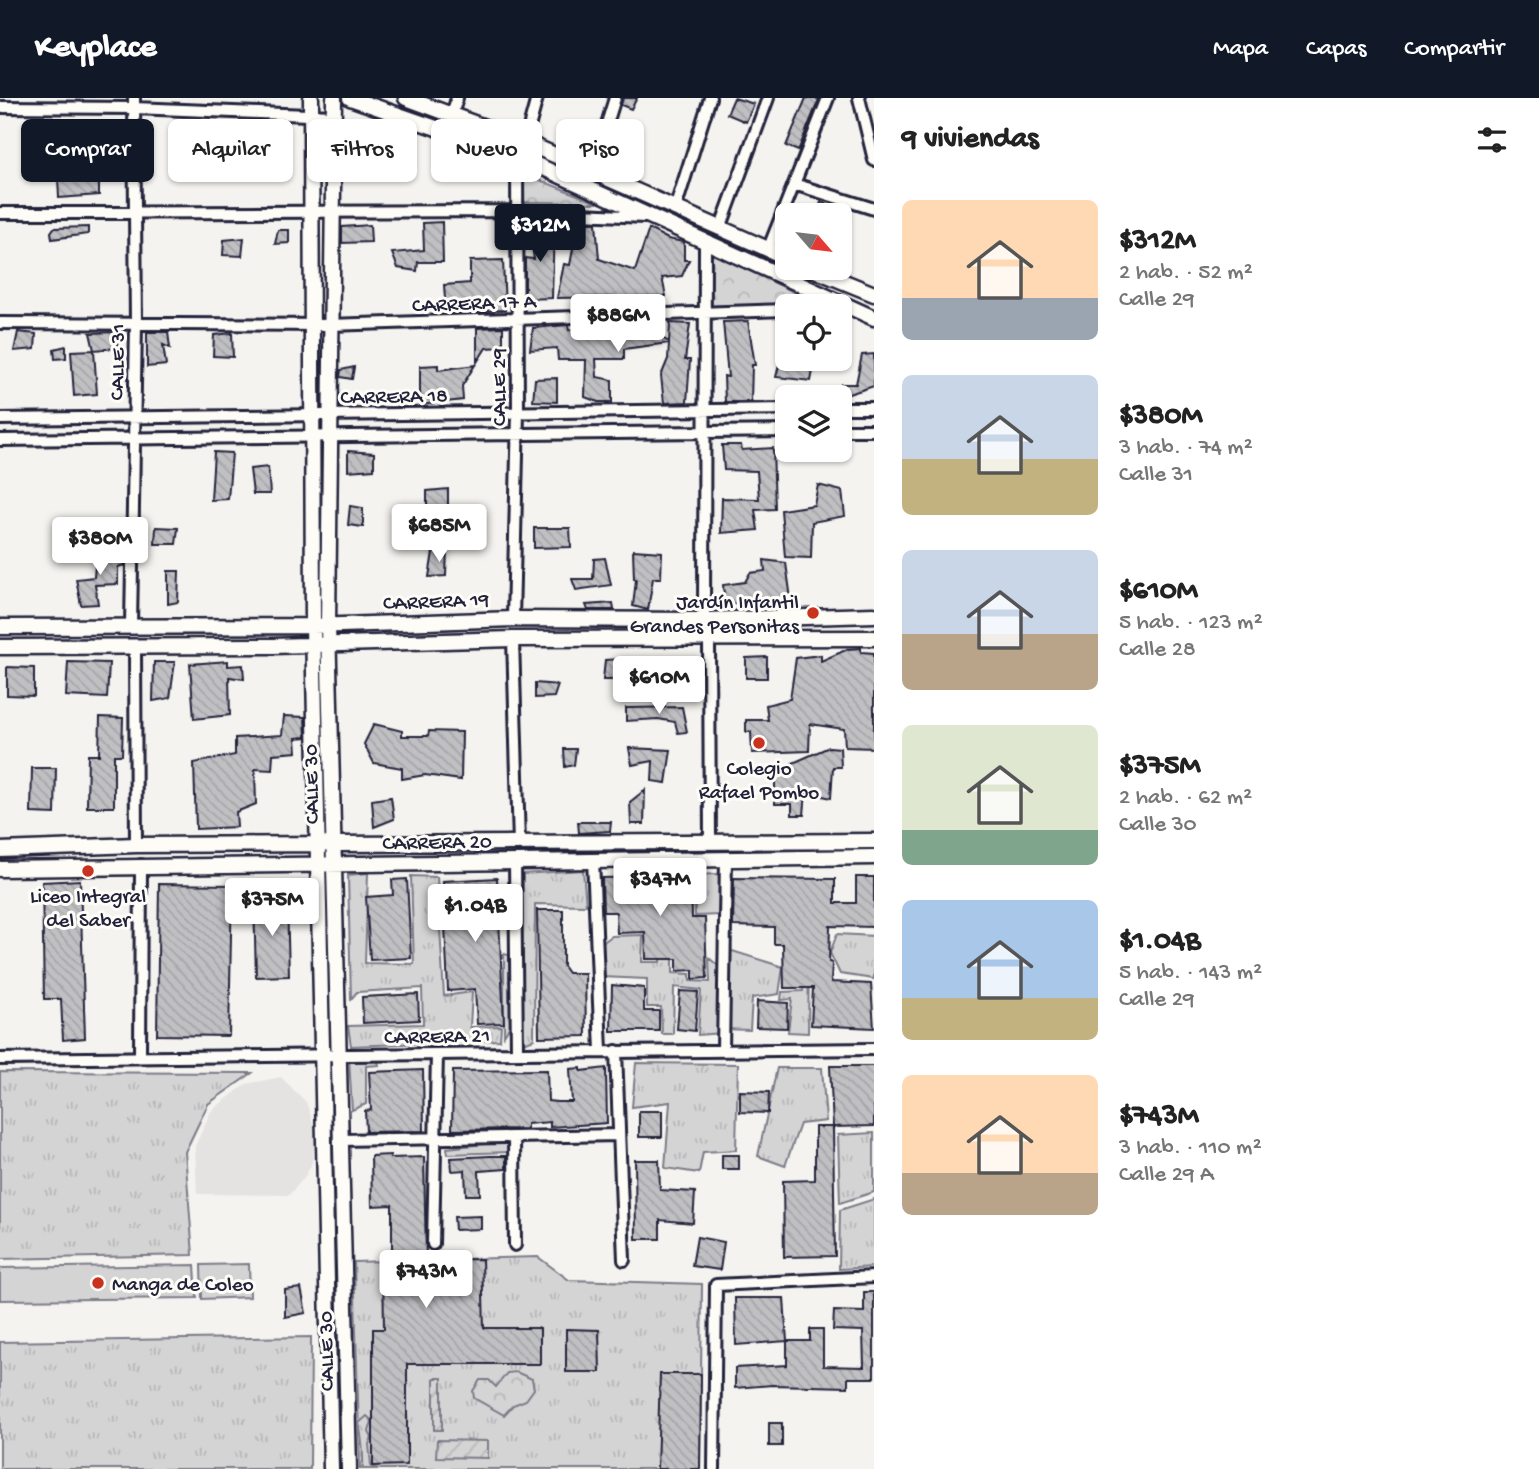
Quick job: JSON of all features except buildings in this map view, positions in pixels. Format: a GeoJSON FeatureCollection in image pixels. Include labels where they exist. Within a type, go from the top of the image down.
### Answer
{"type":"FeatureCollection","features":[{"type":"Feature","properties":{"kind":"main road","name":"CALLE 30"},"geometry":{"type":"LineString","coordinates":[[311,98],[313,626],[321,644],[334,864],[349,1469]]}},
{"type":"Feature","properties":{"kind":"main road","name":"CALLE 30"},"geometry":{"type":"LineString","coordinates":[[331,1469],[316,844],[321,644],[328,625],[329,325],[334,98]]}},
{"type":"Feature","properties":{"kind":"main road"},"geometry":{"type":"LineString","coordinates":[[350,98],[431,126]]}},
{"type":"Feature","properties":{"kind":"main road"},"geometry":{"type":"LineString","coordinates":[[414,99],[460,119]]}},
{"type":"Feature","properties":{"kind":"main road"},"geometry":{"type":"LineString","coordinates":[[542,167],[705,240],[817,294]]}},
{"type":"Feature","properties":{"kind":"main road"},"geometry":{"type":"LineString","coordinates":[[614,182],[775,253]]}},
{"type":"Feature","properties":{"kind":"main road"},"geometry":{"type":"LineString","coordinates":[[840,280],[874,294]]}},
{"type":"Feature","properties":{"kind":"main road"},"geometry":{"type":"LineString","coordinates":[[852,310],[874,318]]}},
{"type":"Feature","properties":{"kind":"main road","name":"CARRERA 19"},"geometry":{"type":"LineString","coordinates":[[0,627],[313,626],[513,619],[704,620],[874,615]]}},
{"type":"Feature","properties":{"kind":"main road","name":"CARRERA 19"},"geometry":{"type":"LineString","coordinates":[[0,647],[135,648],[513,639],[874,638]]}},
{"type":"Feature","properties":{"kind":"main road","name":"CARRERA 20"},"geometry":{"type":"LineString","coordinates":[[0,850],[136,845],[874,841]]}},
{"type":"Feature","properties":{"kind":"main road","name":"CARRERA 20"},"geometry":{"type":"LineString","coordinates":[[0,869],[874,857]]}},
{"type":"Feature","properties":{"kind":"street"},"geometry":{"type":"LineString","coordinates":[[452,116],[457,98]]}},
{"type":"Feature","properties":{"kind":"street"},"geometry":{"type":"LineString","coordinates":[[531,119],[537,98]]}},
{"type":"Feature","properties":{"kind":"street"},"geometry":{"type":"LineString","coordinates":[[608,119],[615,98]]}},
{"type":"Feature","properties":{"kind":"street"},"geometry":{"type":"LineString","coordinates":[[675,209],[710,98]]}},
{"type":"Feature","properties":{"kind":"street"},"geometry":{"type":"LineString","coordinates":[[720,229],[768,98]]}},
{"type":"Feature","properties":{"kind":"street"},"geometry":{"type":"LineString","coordinates":[[768,250],[828,98]]}},
{"type":"Feature","properties":{"kind":"street"},"geometry":{"type":"LineString","coordinates":[[859,98],[874,160]]}},
{"type":"Feature","properties":{"kind":"street"},"geometry":{"type":"LineString","coordinates":[[0,107],[134,103],[333,116]]}},
{"type":"Feature","properties":{"kind":"street","name":"CALLE 31"},"geometry":{"type":"LineString","coordinates":[[131,626],[136,439],[134,103]]}},
{"type":"Feature","properties":{"kind":"street","name":"CALLE 29"},"geometry":{"type":"LineString","coordinates":[[513,619],[519,413],[516,182]]}},
{"type":"Feature","properties":{"kind":"street"},"geometry":{"type":"LineString","coordinates":[[794,184],[874,209]]}},
{"type":"Feature","properties":{"kind":"street"},"geometry":{"type":"LineString","coordinates":[[0,213],[515,211],[652,217]]}},
{"type":"Feature","properties":{"kind":"street"},"geometry":{"type":"LineString","coordinates":[[704,620],[705,240]]}},
{"type":"Feature","properties":{"kind":"street","name":"CARRERA 17 A"},"geometry":{"type":"LineString","coordinates":[[312,325],[775,311]]}},
{"type":"Feature","properties":{"kind":"street"},"geometry":{"type":"LineString","coordinates":[[0,323],[312,325]]}},
{"type":"Feature","properties":{"kind":"street"},"geometry":{"type":"LineString","coordinates":[[852,408],[874,408]]}},
{"type":"Feature","properties":{"kind":"street","name":"CARRERA 18"},"geometry":{"type":"LineString","coordinates":[[0,419],[775,409]]}},
{"type":"Feature","properties":{"kind":"street"},"geometry":{"type":"LineString","coordinates":[[852,430],[874,430]]}},
{"type":"Feature","properties":{"kind":"street","name":"CARRERA 18"},"geometry":{"type":"LineString","coordinates":[[0,440],[775,431]]}},
{"type":"Feature","properties":{"kind":"street"},"geometry":{"type":"LineString","coordinates":[[513,639],[519,844]]}},
{"type":"Feature","properties":{"kind":"street"},"geometry":{"type":"LineString","coordinates":[[709,640],[710,842]]}},
{"type":"Feature","properties":{"kind":"street"},"geometry":{"type":"LineString","coordinates":[[135,648],[136,845]]}},
{"type":"Feature","properties":{"kind":"street"},"geometry":{"type":"LineString","coordinates":[[723,1051],[726,858]]}},
{"type":"Feature","properties":{"kind":"street"},"geometry":{"type":"LineString","coordinates":[[593,859],[601,1051]]}},
{"type":"Feature","properties":{"kind":"street"},"geometry":{"type":"LineString","coordinates":[[516,861],[517,1053]]}},
{"type":"Feature","properties":{"kind":"street"},"geometry":{"type":"LineString","coordinates":[[140,1057],[141,865]]}},
{"type":"Feature","properties":{"kind":"street","name":"CARRERA 21"},"geometry":{"type":"LineString","coordinates":[[0,1059],[874,1049]]}},
{"type":"Feature","properties":{"kind":"street"},"geometry":{"type":"LineString","coordinates":[[616,1051],[624,1260]]}},
{"type":"Feature","properties":{"kind":"street"},"geometry":{"type":"LineString","coordinates":[[433,1244],[437,1054]]}},
{"type":"Feature","properties":{"kind":"street"},"geometry":{"type":"LineString","coordinates":[[341,1140],[619,1135]]}},
{"type":"Feature","properties":{"kind":"street"},"geometry":{"type":"LineString","coordinates":[[514,1137],[515,1245]]}},
{"type":"Feature","properties":{"kind":"street"},"geometry":{"type":"LineString","coordinates":[[714,1469],[716,1285],[874,1277]]}},
{"type":"Feature","properties":{"kind":"shaded area"},"geometry":{"type":"Polygon","coordinates":[[[281,1077],[306,1102],[316,1131],[312,1163],[304,1178],[289,1195],[197,1194],[195,1146],[211,1111],[246,1084],[281,1077]]]}},
{"type":"Feature","properties":{"kind":"green space"},"geometry":{"type":"Polygon","coordinates":[[[542,181],[598,203],[520,202],[519,182],[542,181]]]}},
{"type":"Feature","properties":{"kind":"green space"},"geometry":{"type":"Polygon","coordinates":[[[708,251],[798,294],[775,294],[775,306],[708,307],[708,251]]]}},
{"type":"Feature","properties":{"kind":"green space"},"geometry":{"type":"Polygon","coordinates":[[[583,870],[586,905],[535,904],[534,1039],[521,1044],[523,874],[583,870]]]}},
{"type":"Feature","properties":{"kind":"green space"},"geometry":{"type":"Polygon","coordinates":[[[368,873],[365,963],[414,964],[411,876],[437,877],[444,996],[472,992],[470,1027],[501,1026],[500,1040],[351,1046],[348,1026],[423,1024],[422,988],[357,992],[351,999],[348,875],[368,873]]]}},
{"type":"Feature","properties":{"kind":"green space"},"geometry":{"type":"Polygon","coordinates":[[[719,874],[720,915],[695,916],[694,875],[719,874]]]}},
{"type":"Feature","properties":{"kind":"green space"},"geometry":{"type":"Polygon","coordinates":[[[837,934],[874,936],[874,979],[840,974],[830,953],[837,934]]]}},
{"type":"Feature","properties":{"kind":"green space"},"geometry":{"type":"Polygon","coordinates":[[[643,935],[642,962],[660,962],[661,937],[673,936],[673,973],[690,974],[690,981],[710,982],[709,958],[722,969],[722,1033],[698,1035],[701,990],[674,987],[673,1034],[662,1034],[661,1007],[647,1007],[647,979],[602,977],[602,943],[612,936],[643,935]]]}},
{"type":"Feature","properties":{"kind":"green space"},"geometry":{"type":"Polygon","coordinates":[[[729,950],[783,967],[779,994],[752,998],[750,1030],[724,1029],[729,950]]]}},
{"type":"Feature","properties":{"kind":"green space"},"geometry":{"type":"Polygon","coordinates":[[[504,954],[513,956],[513,1021],[504,1035],[504,954]]]}},
{"type":"Feature","properties":{"kind":"green space"},"geometry":{"type":"Polygon","coordinates":[[[799,955],[809,960],[808,1033],[788,1032],[792,999],[781,1000],[782,992],[803,991],[799,955]]]}},
{"type":"Feature","properties":{"kind":"green space"},"geometry":{"type":"Polygon","coordinates":[[[349,1058],[377,1058],[379,1065],[366,1066],[366,1104],[352,1110],[349,1058]]]}},
{"type":"Feature","properties":{"kind":"green space"},"geometry":{"type":"Polygon","coordinates":[[[636,1063],[738,1064],[736,1150],[703,1152],[699,1173],[665,1168],[670,1102],[632,1107],[636,1063]]]}},
{"type":"Feature","properties":{"kind":"green space"},"geometry":{"type":"Polygon","coordinates":[[[777,1068],[822,1068],[826,1121],[800,1124],[785,1166],[758,1156],[777,1068]]]}},
{"type":"Feature","properties":{"kind":"green space"},"geometry":{"type":"Polygon","coordinates":[[[0,1072],[252,1073],[208,1104],[185,1152],[193,1255],[0,1259],[0,1072]]]}},
{"type":"Feature","properties":{"kind":"green space"},"geometry":{"type":"Polygon","coordinates":[[[874,1133],[874,1192],[840,1203],[838,1135],[874,1133]]]}},
{"type":"Feature","properties":{"kind":"green space"},"geometry":{"type":"Polygon","coordinates":[[[512,1141],[511,1152],[448,1154],[447,1148],[512,1141]]]}},
{"type":"Feature","properties":{"kind":"green space"},"geometry":{"type":"Polygon","coordinates":[[[874,1199],[874,1267],[839,1269],[840,1210],[874,1199]]]}},
{"type":"Feature","properties":{"kind":"green space"},"geometry":{"type":"Polygon","coordinates":[[[538,1257],[569,1280],[702,1284],[700,1469],[360,1469],[354,1262],[538,1257]]]}},
{"type":"Feature","properties":{"kind":"green space"},"geometry":{"type":"Polygon","coordinates":[[[249,1264],[250,1297],[202,1299],[201,1265],[249,1264]]]}},
{"type":"Feature","properties":{"kind":"green space","name":"Manga de Coleo"},"geometry":{"type":"Polygon","coordinates":[[[195,1265],[197,1298],[0,1300],[0,1268],[195,1265]]]}},
{"type":"Feature","properties":{"kind":"green space"},"geometry":{"type":"Polygon","coordinates":[[[311,1337],[310,1469],[0,1469],[0,1342],[311,1337]]]}},
{"type":"Feature","properties":{"kind":"green space"},"geometry":{"type":"Polygon","coordinates":[[[516,1372],[532,1379],[534,1389],[526,1400],[513,1405],[504,1415],[474,1398],[473,1391],[480,1380],[489,1380],[496,1387],[507,1373],[516,1372]]]}},
{"type":"Feature","properties":{"kind":"green space"},"geometry":{"type":"Polygon","coordinates":[[[434,1378],[442,1378],[442,1430],[434,1430],[434,1378]]]}},
{"type":"Feature","properties":{"kind":"green space"},"geometry":{"type":"Polygon","coordinates":[[[367,1416],[372,1421],[369,1432],[372,1438],[369,1444],[371,1466],[378,1469],[362,1469],[359,1423],[367,1416]]]}},
{"type":"Feature","properties":{"kind":"green space"},"geometry":{"type":"Polygon","coordinates":[[[437,1440],[488,1441],[488,1458],[436,1457],[437,1440]]]}},
{"type":"Feature","properties":{"kind":"place","name":"Jardín Infantil Grandes Personitas"},"geometry":{"type":"Point","coordinates":[813,613]}},
{"type":"Feature","properties":{"kind":"place","name":"Colegio Rafael Pombo"},"geometry":{"type":"Point","coordinates":[759,743]}},
{"type":"Feature","properties":{"kind":"place","name":"Liceo Integral del Saber"},"geometry":{"type":"Point","coordinates":[88,871]}},
{"type":"Feature","properties":{"kind":"place","name":"Manga de Coleo"},"geometry":{"type":"Point","coordinates":[98,1283]}}]}
